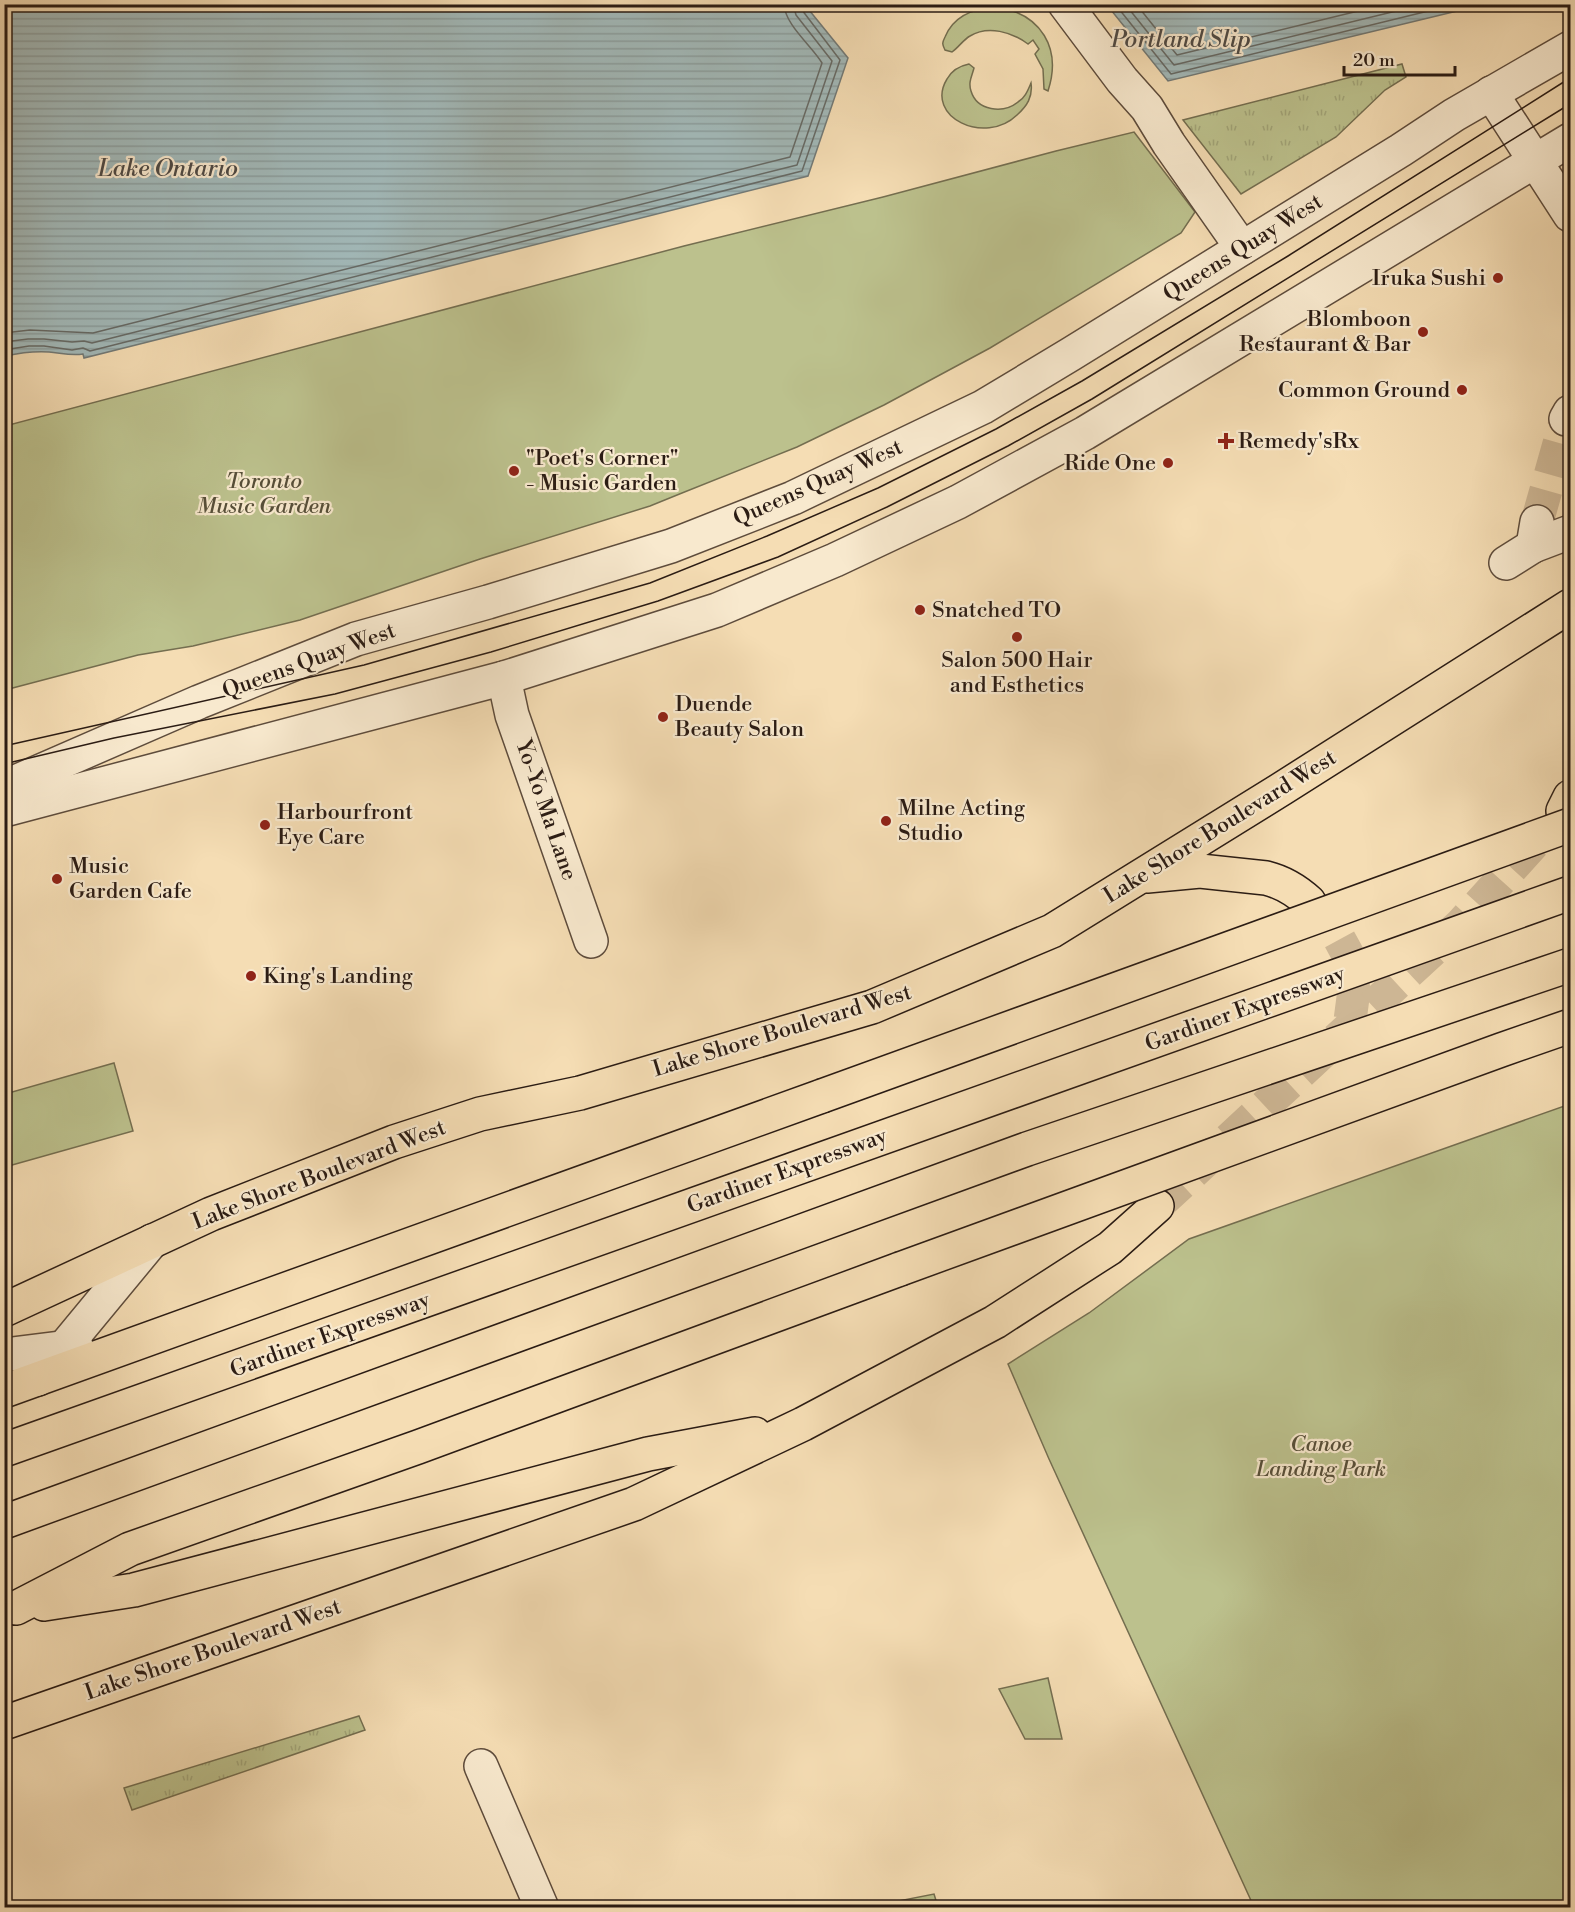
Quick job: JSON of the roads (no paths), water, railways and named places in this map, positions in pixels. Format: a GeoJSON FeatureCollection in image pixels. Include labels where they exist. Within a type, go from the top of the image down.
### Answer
{"type":"FeatureCollection","features":[{"type":"Feature","properties":{"kind":"highway","name":"Lake Shore Boulevard West"},"geometry":{"type":"LineString","coordinates":[[4,1310],[211,1214],[394,1142],[480,1114],[579,1093],[872,1007],[1052,931],[1570,606]]}},
{"type":"Feature","properties":{"kind":"highway"},"geometry":{"type":"LineString","coordinates":[[4,1391],[822,1096],[1569,809]]}},
{"type":"Feature","properties":{"kind":"highway"},"geometry":{"type":"LineString","coordinates":[[1140,876],[1200,871],[1266,878],[1300,894],[1309,902]]}},
{"type":"Feature","properties":{"kind":"highway","name":"Gardiner Expressway"},"geometry":{"type":"LineString","coordinates":[[4,1450],[1570,893]]}},
{"type":"Feature","properties":{"kind":"highway"},"geometry":{"type":"LineString","coordinates":[[4,1522],[1027,1149],[1570,965]]}},
{"type":"Feature","properties":{"kind":"highway"},"geometry":{"type":"LineString","coordinates":[[10,1610],[130,1550],[1570,1026]]}},
{"type":"Feature","properties":{"kind":"highway","name":"Lake Shore Boulevard West"},"geometry":{"type":"LineString","coordinates":[[4,1723],[634,1504],[803,1424],[995,1322],[1110,1248],[1156,1206]]}},
{"type":"Feature","properties":{"kind":"highway"},"geometry":{"type":"LineString","coordinates":[[10,1610],[134,1590],[648,1454],[803,1424]]}},
{"type":"Feature","properties":{"kind":"street"},"geometry":{"type":"LineString","coordinates":[[1065,4],[1146,108],[1242,248]]}},
{"type":"Feature","properties":{"kind":"street","name":"Queens Quay West"},"geometry":{"type":"LineString","coordinates":[[4,787],[199,702],[356,639],[488,602],[671,546],[794,498],[983,407],[1491,93],[1570,48]]}},
{"type":"Feature","properties":{"kind":"street"},"geometry":{"type":"LineString","coordinates":[[1491,93],[1570,216]]}},
{"type":"Feature","properties":{"kind":"street"},"geometry":{"type":"LineString","coordinates":[[4,810],[504,678],[717,610],[836,560],[958,502],[1084,433],[1570,140]]}},
{"type":"Feature","properties":{"kind":"street"},"geometry":{"type":"LineString","coordinates":[[1525,544],[1570,532]]}},
{"type":"Feature","properties":{"kind":"street","name":"Yo-Yo Ma Lane"},"geometry":{"type":"LineString","coordinates":[[504,678],[512,715],[591,941]]}},
{"type":"Feature","properties":{"kind":"street"},"geometry":{"type":"LineString","coordinates":[[38,1379],[152,1241]]}},
{"type":"Feature","properties":{"kind":"street"},"geometry":{"type":"LineString","coordinates":[[4,1355],[164,1333]]}},
{"type":"Feature","properties":{"kind":"street"},"geometry":{"type":"LineString","coordinates":[[481,1766],[542,1908]]}},
{"type":"Feature","properties":{"kind":"water","name":"Lake Ontario"},"geometry":{"type":"Polygon","coordinates":[[[5,4],[805,5],[848,58],[808,176],[84,358],[83,354],[43,352],[5,356],[5,4]]]}},
{"type":"Feature","properties":{"kind":"water","name":"Portland Slip"},"geometry":{"type":"Polygon","coordinates":[[[1107,5],[1482,5],[1168,81],[1107,5]]]}},
{"type":"Feature","properties":{"kind":"tunnel"},"geometry":{"type":"LineString","coordinates":[[1537,522],[1566,419]]}},
{"type":"Feature","properties":{"kind":"tunnel"},"geometry":{"type":"LineString","coordinates":[[1157,1206],[1461,924],[1546,830]]}},
{"type":"Feature","properties":{"kind":"tunnel"},"geometry":{"type":"LineString","coordinates":[[1309,902],[1329,920],[1347,953],[1354,990],[1349,1028]]}},
{"type":"Feature","properties":{"kind":"tram line"},"geometry":{"type":"LineString","coordinates":[[4,746],[364,665],[650,583],[767,536],[878,488],[996,429],[1082,381],[1288,256],[1570,78]]}},
{"type":"Feature","properties":{"kind":"tram line"},"geometry":{"type":"LineString","coordinates":[[4,764],[114,738],[335,694],[491,652],[658,601],[778,557],[887,507],[1008,446],[1092,399],[1570,104]]}},
{"type":"Feature","properties":{"kind":"place","name":"Iruka Sushi"},"geometry":{"type":"Point","coordinates":[1498,278]}},
{"type":"Feature","properties":{"kind":"place","name":"Blomboon Restaurant & Bar"},"geometry":{"type":"Point","coordinates":[1423,332]}},
{"type":"Feature","properties":{"kind":"place","name":"Common Ground"},"geometry":{"type":"Point","coordinates":[1462,390]}},
{"type":"Feature","properties":{"kind":"place","name":"Remedy'sRx"},"geometry":{"type":"Point","coordinates":[1226,441]}},
{"type":"Feature","properties":{"kind":"place","name":"Ride One"},"geometry":{"type":"Point","coordinates":[1168,463]}},
{"type":"Feature","properties":{"kind":"place","name":"\"Poet's Corner\" - Music Garden"},"geometry":{"type":"Point","coordinates":[514,471]}},
{"type":"Feature","properties":{"kind":"place","name":"Snatched TO"},"geometry":{"type":"Point","coordinates":[920,610]}},
{"type":"Feature","properties":{"kind":"place","name":"Salon 500 Hair and Esthetics"},"geometry":{"type":"Point","coordinates":[1017,637]}},
{"type":"Feature","properties":{"kind":"place","name":"Duende Beauty Salon"},"geometry":{"type":"Point","coordinates":[663,717]}},
{"type":"Feature","properties":{"kind":"place","name":"Milne Acting Studio"},"geometry":{"type":"Point","coordinates":[886,821]}},
{"type":"Feature","properties":{"kind":"place","name":"Harbourfront Eye Care"},"geometry":{"type":"Point","coordinates":[265,825]}},
{"type":"Feature","properties":{"kind":"place","name":"Music Garden Cafe"},"geometry":{"type":"Point","coordinates":[57,879]}},
{"type":"Feature","properties":{"kind":"place","name":"King's Landing"},"geometry":{"type":"Point","coordinates":[251,976]}},
{"type":"Feature","properties":{"kind":"park label","name":"Toronto Music Garden"},"geometry":{"type":"Point","coordinates":[264,494]}},
{"type":"Feature","properties":{"kind":"park label","name":"Canoe Landing Park"},"geometry":{"type":"Point","coordinates":[1321,1456]}}]}
